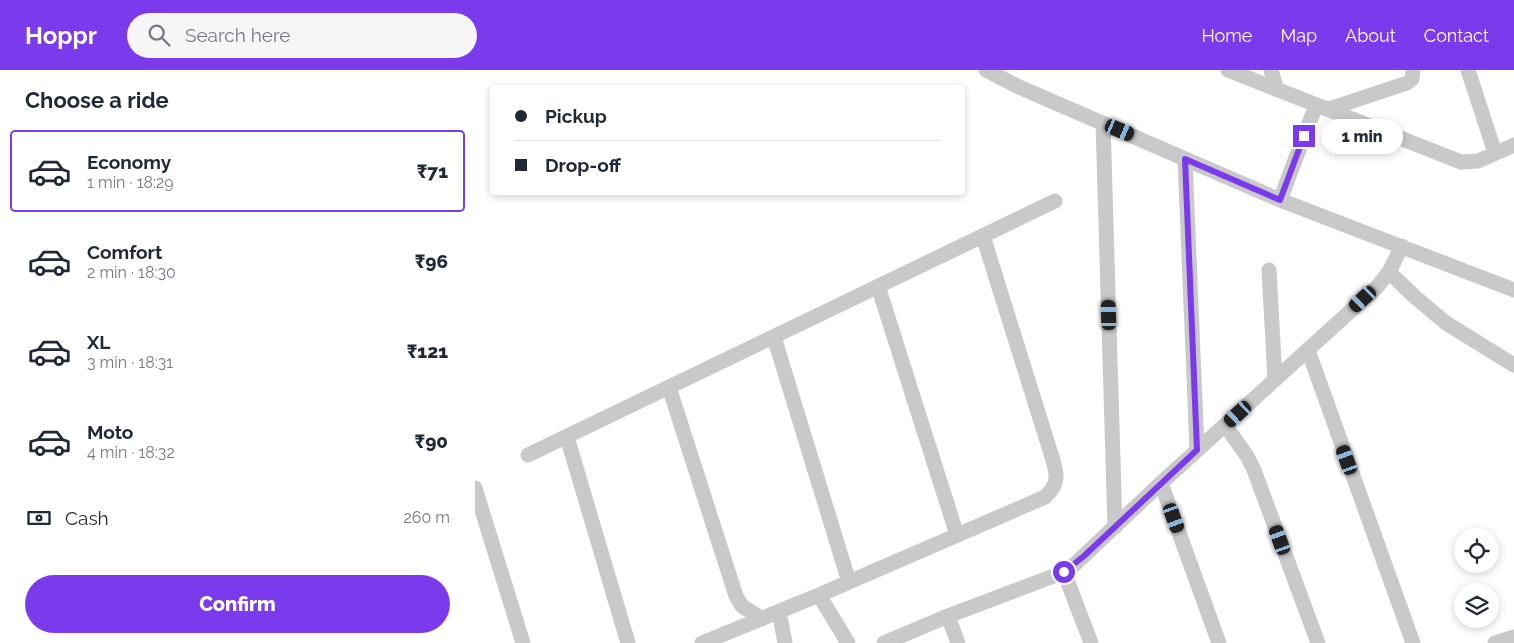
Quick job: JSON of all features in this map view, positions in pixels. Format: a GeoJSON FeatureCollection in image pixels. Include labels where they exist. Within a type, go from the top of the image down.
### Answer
{"type":"FeatureCollection","features":[{"type":"Feature","properties":{"kind":"street"},"geometry":{"type":"LineString","coordinates":[[986,70],[1019,87],[1280,200],[1514,290]]}},
{"type":"Feature","properties":{"kind":"street"},"geometry":{"type":"LineString","coordinates":[[1228,70],[1461,162],[1478,161],[1514,145]]}},
{"type":"Feature","properties":{"kind":"street"},"geometry":{"type":"LineString","coordinates":[[1271,70],[1277,90]]}},
{"type":"Feature","properties":{"kind":"street"},"geometry":{"type":"LineString","coordinates":[[1280,200],[1322,107],[1407,83],[1412,79],[1413,70]]}},
{"type":"Feature","properties":{"kind":"street"},"geometry":{"type":"LineString","coordinates":[[1468,70],[1495,153]]}},
{"type":"Feature","properties":{"kind":"street"},"geometry":{"type":"LineString","coordinates":[[1103,124],[1115,527]]}},
{"type":"Feature","properties":{"kind":"street"},"geometry":{"type":"LineString","coordinates":[[1185,159],[1197,450]]}},
{"type":"Feature","properties":{"kind":"street"},"geometry":{"type":"LineString","coordinates":[[528,456],[1055,202]]}},
{"type":"Feature","properties":{"kind":"street"},"geometry":{"type":"LineString","coordinates":[[702,643],[957,536],[1045,497],[1052,491],[1057,475],[983,236]]}},
{"type":"Feature","properties":{"kind":"street"},"geometry":{"type":"LineString","coordinates":[[884,643],[948,616],[1064,572],[1084,556],[1161,482],[1377,286],[1389,272],[1402,246]]}},
{"type":"Feature","properties":{"kind":"street"},"geometry":{"type":"LineString","coordinates":[[1269,270],[1275,380]]}},
{"type":"Feature","properties":{"kind":"street"},"geometry":{"type":"LineString","coordinates":[[1389,272],[1446,324],[1514,365]]}},
{"type":"Feature","properties":{"kind":"street"},"geometry":{"type":"LineString","coordinates":[[878,286],[957,536]]}},
{"type":"Feature","properties":{"kind":"street"},"geometry":{"type":"LineString","coordinates":[[774,337],[849,582]]}},
{"type":"Feature","properties":{"kind":"street"},"geometry":{"type":"LineString","coordinates":[[1308,350],[1413,643]]}},
{"type":"Feature","properties":{"kind":"street"},"geometry":{"type":"LineString","coordinates":[[669,388],[736,596],[742,606],[762,619]]}},
{"type":"Feature","properties":{"kind":"street"},"geometry":{"type":"LineString","coordinates":[[1225,425],[1247,456],[1254,470],[1318,643]]}},
{"type":"Feature","properties":{"kind":"street"},"geometry":{"type":"LineString","coordinates":[[567,437],[628,643]]}},
{"type":"Feature","properties":{"kind":"street"},"geometry":{"type":"LineString","coordinates":[[1161,482],[1219,643]]}},
{"type":"Feature","properties":{"kind":"street"},"geometry":{"type":"LineString","coordinates":[[475,488],[523,643]]}},
{"type":"Feature","properties":{"kind":"street"},"geometry":{"type":"LineString","coordinates":[[1064,572],[1091,643]]}},
{"type":"Feature","properties":{"kind":"street"},"geometry":{"type":"LineString","coordinates":[[819,595],[848,643]]}},
{"type":"Feature","properties":{"kind":"street"},"geometry":{"type":"LineString","coordinates":[[779,611],[785,643]]}},
{"type":"Feature","properties":{"kind":"street"},"geometry":{"type":"LineString","coordinates":[[948,616],[958,643]]}},
{"type":"Feature","properties":{"kind":"street"},"geometry":{"type":"LineString","coordinates":[[1495,643],[1514,637]]}},
{"type":"Feature","properties":{"kind":"route"},"geometry":{"type":"LineString","coordinates":[[1064,572],[1084,556],[1197,450],[1185,159],[1280,200],[1304,136]]}}]}
